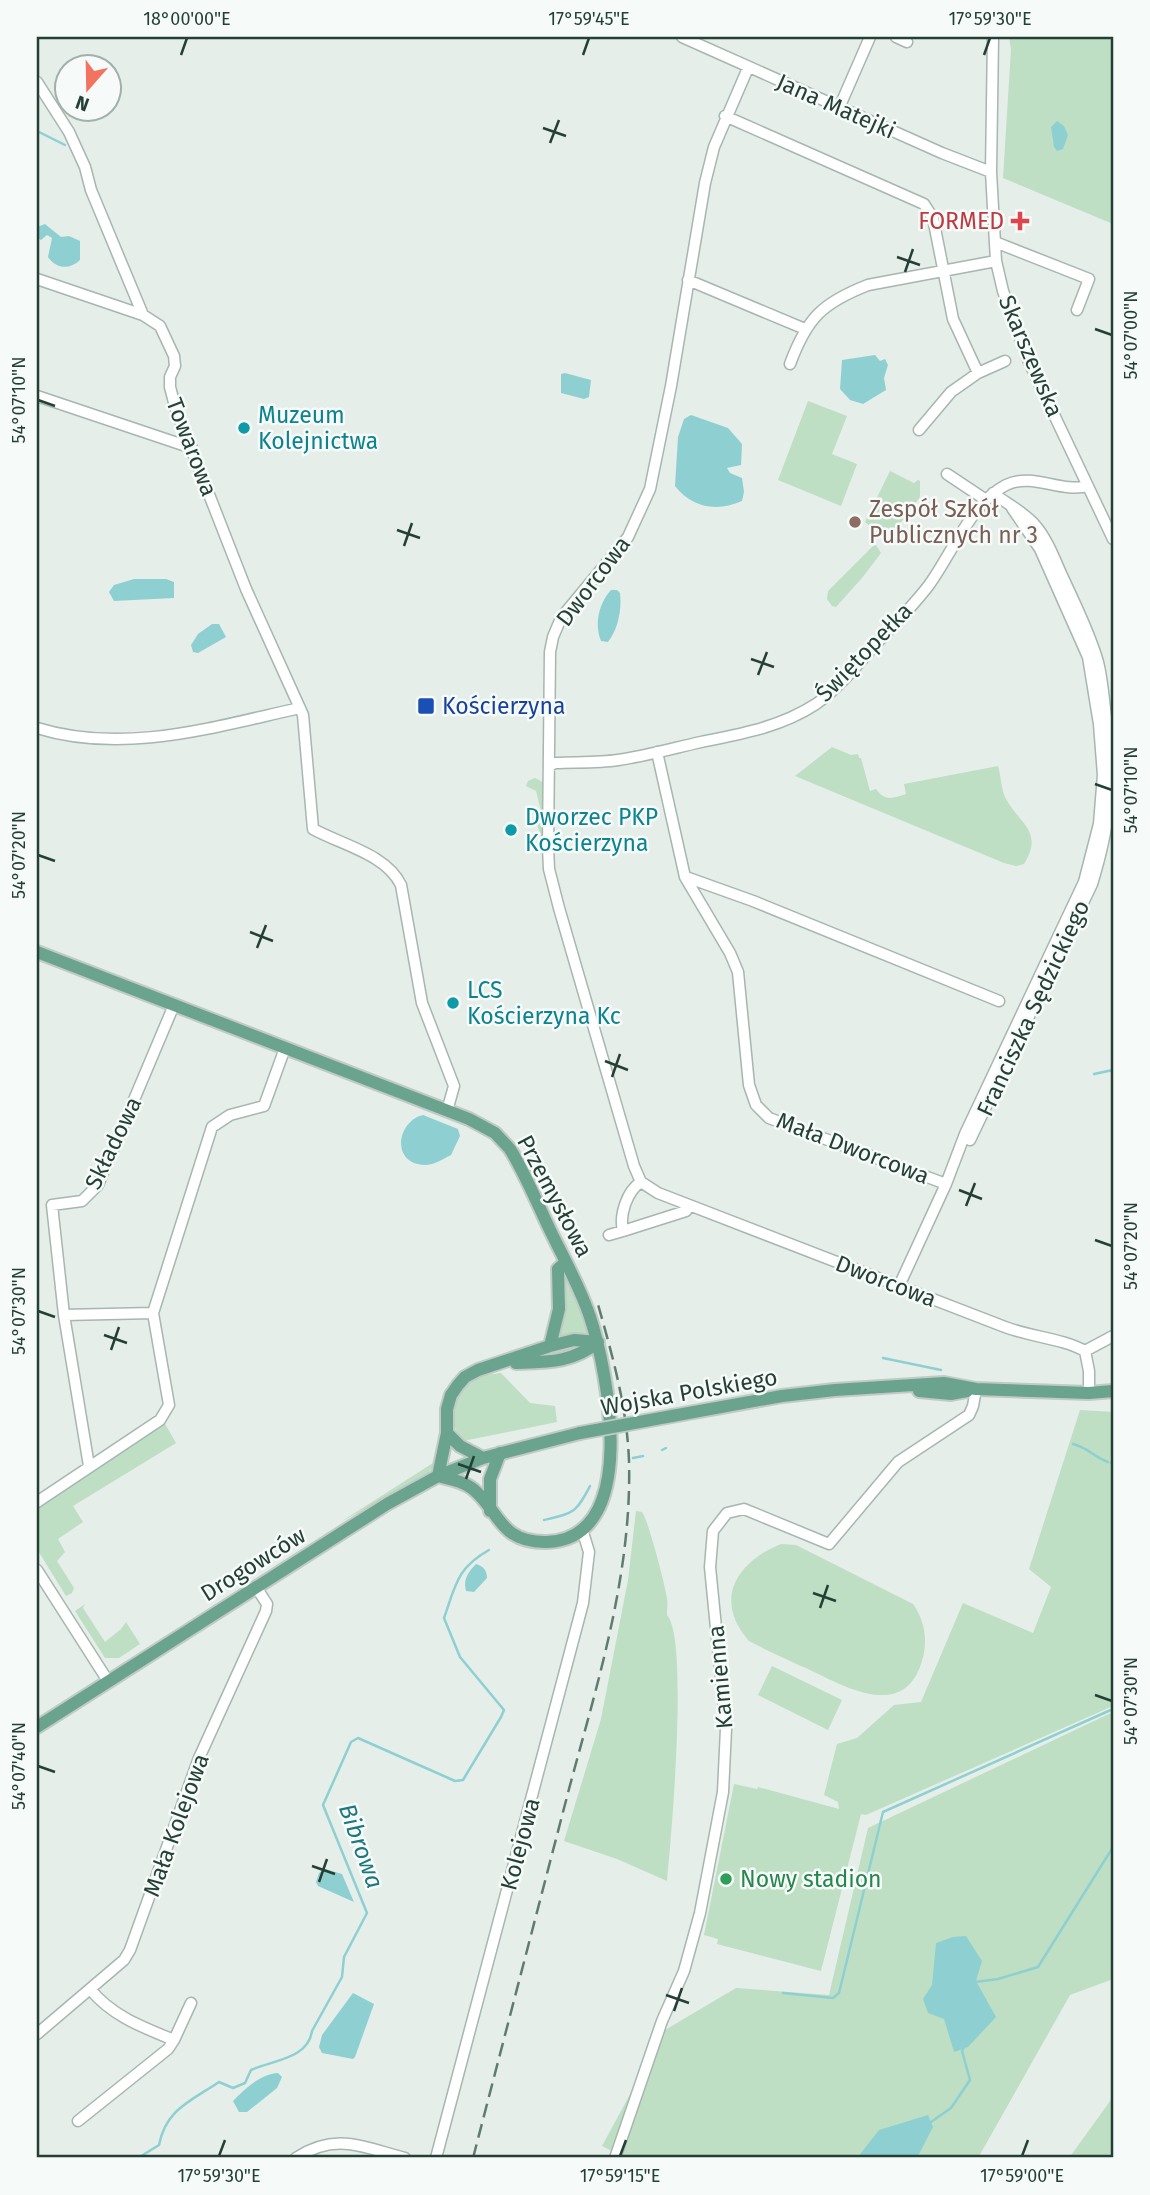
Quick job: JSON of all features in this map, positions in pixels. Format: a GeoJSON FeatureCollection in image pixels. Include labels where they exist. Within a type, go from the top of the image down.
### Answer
{"type":"FeatureCollection","features":[{"type":"Feature","properties":{"kind":"main road","name":"Przemysłowa"},"geometry":{"type":"LineString","coordinates":[[37,952],[447,1111],[495,1133],[510,1149],[566,1262],[598,1342],[607,1405],[610,1470],[604,1499],[596,1514],[582,1529]]}},
{"type":"Feature","properties":{"kind":"main road"},"geometry":{"type":"LineString","coordinates":[[550,1346],[559,1309],[558,1269],[566,1262]]}},
{"type":"Feature","properties":{"kind":"main road"},"geometry":{"type":"LineString","coordinates":[[582,1529],[563,1539],[535,1541],[507,1530],[474,1490],[459,1481],[438,1476],[447,1433],[447,1409],[451,1395],[465,1377],[478,1370],[503,1364],[550,1346],[574,1340],[598,1342]]}},
{"type":"Feature","properties":{"kind":"main road"},"geometry":{"type":"LineString","coordinates":[[503,1364],[550,1362],[582,1355],[598,1342]]}},
{"type":"Feature","properties":{"kind":"main road","name":"Wojska Polskiego"},"geometry":{"type":"LineString","coordinates":[[500,1453],[580,1433],[782,1396],[835,1390],[887,1387],[951,1394],[976,1390],[1088,1393],[1113,1391]]}},
{"type":"Feature","properties":{"kind":"main road","name":"Wojska Polskiego"},"geometry":{"type":"LineString","coordinates":[[1088,1393],[1113,1400]]}},
{"type":"Feature","properties":{"kind":"main road"},"geometry":{"type":"LineString","coordinates":[[447,1433],[460,1446],[484,1458]]}},
{"type":"Feature","properties":{"kind":"main road"},"geometry":{"type":"LineString","coordinates":[[490,1511],[490,1479],[500,1453]]}},
{"type":"Feature","properties":{"kind":"main road","name":"Drogowców"},"geometry":{"type":"LineString","coordinates":[[37,1727],[387,1504],[438,1476],[500,1453]]}},
{"type":"Feature","properties":{"kind":"street","name":"Jana Matejki"},"geometry":{"type":"LineString","coordinates":[[682,37],[839,108],[991,172]]}},
{"type":"Feature","properties":{"kind":"street"},"geometry":{"type":"LineString","coordinates":[[839,108],[870,37]]}},
{"type":"Feature","properties":{"kind":"street"},"geometry":{"type":"LineString","coordinates":[[896,37],[907,42]]}},
{"type":"Feature","properties":{"kind":"street","name":"Skarszewska"},"geometry":{"type":"LineString","coordinates":[[993,37],[991,172],[996,261],[1010,315],[1024,350],[1113,539]]}},
{"type":"Feature","properties":{"kind":"street","name":"Dworcowa"},"geometry":{"type":"LineString","coordinates":[[748,68],[725,116],[705,183],[657,457],[642,509],[628,537],[567,608],[553,637],[550,652],[549,869],[630,1154],[641,1182],[648,1188],[689,1205],[1012,1330],[1073,1345],[1085,1351]]}},
{"type":"Feature","properties":{"kind":"street","name":"Towarowa"},"geometry":{"type":"LineString","coordinates":[[37,82],[85,167],[91,190],[143,315],[160,326],[174,356],[176,363],[170,377],[170,387],[176,410],[246,589],[305,724],[313,829],[384,864],[402,888],[422,1003],[454,1086],[447,1111]]}},
{"type":"Feature","properties":{"kind":"street"},"geometry":{"type":"LineString","coordinates":[[725,116],[924,204],[933,218],[953,319],[978,373]]}},
{"type":"Feature","properties":{"kind":"street"},"geometry":{"type":"LineString","coordinates":[[995,242],[1089,279],[1077,310]]}},
{"type":"Feature","properties":{"kind":"street"},"geometry":{"type":"LineString","coordinates":[[790,364],[810,321],[849,292],[867,285],[996,261]]}},
{"type":"Feature","properties":{"kind":"street"},"geometry":{"type":"LineString","coordinates":[[37,279],[143,315]]}},
{"type":"Feature","properties":{"kind":"street"},"geometry":{"type":"LineString","coordinates":[[688,280],[805,329]]}},
{"type":"Feature","properties":{"kind":"street"},"geometry":{"type":"LineString","coordinates":[[919,430],[951,392],[978,373],[1005,361]]}},
{"type":"Feature","properties":{"kind":"street"},"geometry":{"type":"LineString","coordinates":[[37,396],[191,448]]}},
{"type":"Feature","properties":{"kind":"street","name":"Franciszka Sędzickiego"},"geometry":{"type":"LineString","coordinates":[[899,1286],[946,1184],[965,1134],[1084,882],[1096,842],[1103,796],[1099,724],[1088,657],[1040,549],[1012,508],[947,474]]}},
{"type":"Feature","properties":{"kind":"street"},"geometry":{"type":"LineString","coordinates":[[990,496],[1004,486],[1021,481],[1040,481],[1072,489],[1088,486]]}},
{"type":"Feature","properties":{"kind":"street","name":"Świętopełka"},"geometry":{"type":"LineString","coordinates":[[549,766],[555,763],[619,760],[765,728],[796,715],[829,694],[929,585],[990,496]]}},
{"type":"Feature","properties":{"kind":"street"},"geometry":{"type":"LineString","coordinates":[[37,728],[79,739],[143,740],[300,708]]}},
{"type":"Feature","properties":{"kind":"street","name":"Mała Dworcowa"},"geometry":{"type":"LineString","coordinates":[[657,752],[685,877],[730,953],[738,972],[749,1085],[756,1105],[769,1118],[946,1184]]}},
{"type":"Feature","properties":{"kind":"street"},"geometry":{"type":"LineString","coordinates":[[685,877],[752,901],[999,1001]]}},
{"type":"Feature","properties":{"kind":"street","name":"Składowa"},"geometry":{"type":"LineString","coordinates":[[89,1466],[64,1315],[52,1205],[82,1201],[98,1185],[174,1005]]}},
{"type":"Feature","properties":{"kind":"street"},"geometry":{"type":"LineString","coordinates":[[37,1502],[160,1420],[165,1414],[169,1405],[153,1313],[212,1126],[229,1115],[264,1106],[285,1048]]}},
{"type":"Feature","properties":{"kind":"street"},"geometry":{"type":"LineString","coordinates":[[623,1231],[621,1221],[631,1191],[641,1182]]}},
{"type":"Feature","properties":{"kind":"street"},"geometry":{"type":"LineString","coordinates":[[609,1235],[686,1211],[689,1205]]}},
{"type":"Feature","properties":{"kind":"street"},"geometry":{"type":"LineString","coordinates":[[64,1315],[153,1313]]}},
{"type":"Feature","properties":{"kind":"street"},"geometry":{"type":"LineString","coordinates":[[1088,1393],[1089,1371],[1085,1351],[1113,1336]]}},
{"type":"Feature","properties":{"kind":"street","name":"Kamienna"},"geometry":{"type":"LineString","coordinates":[[615,2158],[662,2021],[684,1971],[700,1913],[723,1792],[726,1729],[710,1567],[713,1531],[727,1513],[744,1509],[829,1544],[898,1462],[969,1415],[974,1406],[976,1390]]}},
{"type":"Feature","properties":{"kind":"street","name":"Kolejowa"},"geometry":{"type":"LineString","coordinates":[[436,2158],[580,1615],[589,1552],[582,1529]]}},
{"type":"Feature","properties":{"kind":"street"},"geometry":{"type":"LineString","coordinates":[[37,1570],[108,1681]]}},
{"type":"Feature","properties":{"kind":"street","name":"Mała Kolejowa"},"geometry":{"type":"LineString","coordinates":[[37,2034],[124,1960],[130,1950],[199,1758],[266,1611],[267,1604],[256,1587]]}},
{"type":"Feature","properties":{"kind":"street"},"geometry":{"type":"LineString","coordinates":[[90,1989],[105,2006],[124,2019],[174,2040]]}},
{"type":"Feature","properties":{"kind":"street"},"geometry":{"type":"LineString","coordinates":[[78,2121],[167,2049],[191,2003]]}},
{"type":"Feature","properties":{"kind":"street"},"geometry":{"type":"LineString","coordinates":[[296,2158],[320,2145],[339,2143],[405,2158]]}},
{"type":"Feature","properties":{"kind":"green space"},"geometry":{"type":"Polygon","coordinates":[[[1009,37],[1113,37],[1113,224],[1003,178],[1011,49],[1009,37]]]}},
{"type":"Feature","properties":{"kind":"green space"},"geometry":{"type":"Polygon","coordinates":[[[808,401],[847,416],[832,454],[857,464],[841,506],[778,480],[808,401]]]}},
{"type":"Feature","properties":{"kind":"green space"},"geometry":{"type":"Polygon","coordinates":[[[890,471],[914,483],[920,481],[920,497],[887,541],[865,522],[890,471]]]}},
{"type":"Feature","properties":{"kind":"green space"},"geometry":{"type":"Polygon","coordinates":[[[876,545],[881,553],[836,607],[832,606],[827,599],[828,591],[876,545]]]}},
{"type":"Feature","properties":{"kind":"green space"},"geometry":{"type":"Polygon","coordinates":[[[832,747],[851,755],[858,754],[870,791],[876,789],[883,796],[890,798],[906,794],[904,784],[998,766],[1006,799],[1031,836],[1030,853],[1024,864],[1016,866],[1004,863],[795,776],[832,747]]]}},
{"type":"Feature","properties":{"kind":"green space"},"geometry":{"type":"Polygon","coordinates":[[[535,778],[544,785],[542,840],[533,812],[539,815],[541,811],[536,791],[526,786],[528,781],[535,778]]]}},
{"type":"Feature","properties":{"kind":"green space"},"geometry":{"type":"Polygon","coordinates":[[[564,1273],[567,1274],[589,1334],[554,1342],[564,1273]]]}},
{"type":"Feature","properties":{"kind":"green space"},"geometry":{"type":"Polygon","coordinates":[[[501,1373],[530,1403],[555,1406],[557,1422],[463,1441],[457,1433],[453,1415],[459,1397],[471,1382],[480,1377],[501,1373]]]}},
{"type":"Feature","properties":{"kind":"green space"},"geometry":{"type":"Polygon","coordinates":[[[1080,1410],[1113,1412],[1113,1706],[866,1815],[861,1814],[821,1971],[717,1944],[718,1939],[704,1935],[734,1784],[757,1789],[758,1787],[839,1809],[838,1802],[824,1795],[837,1744],[857,1738],[894,1705],[921,1702],[963,1603],[1033,1633],[1051,1587],[1029,1569],[1080,1410]]]}},
{"type":"Feature","properties":{"kind":"green space"},"geometry":{"type":"Polygon","coordinates":[[[164,1422],[176,1443],[73,1506],[83,1522],[58,1539],[65,1552],[57,1561],[74,1588],[72,1593],[66,1596],[37,1549],[37,1507],[164,1422]]]}},
{"type":"Feature","properties":{"kind":"green space"},"geometry":{"type":"Polygon","coordinates":[[[437,1461],[428,1474],[339,1523],[433,1463],[437,1461]]]}},
{"type":"Feature","properties":{"kind":"green space"},"geometry":{"type":"Polygon","coordinates":[[[636,1511],[642,1512],[645,1517],[656,1553],[667,1598],[667,1615],[673,1632],[677,1661],[677,1742],[667,1881],[617,1859],[564,1841],[601,1719],[628,1580],[636,1511]]]}},
{"type":"Feature","properties":{"kind":"green space"},"geometry":{"type":"Polygon","coordinates":[[[781,1544],[796,1545],[913,1604],[923,1624],[925,1646],[922,1661],[913,1680],[902,1690],[888,1695],[855,1690],[749,1641],[738,1626],[732,1611],[731,1597],[735,1584],[752,1561],[781,1544]]]}},
{"type":"Feature","properties":{"kind":"green space"},"geometry":{"type":"Polygon","coordinates":[[[85,1604],[83,1608],[105,1642],[126,1622],[140,1644],[119,1658],[105,1658],[75,1611],[85,1604]]]}},
{"type":"Feature","properties":{"kind":"green space"},"geometry":{"type":"Polygon","coordinates":[[[772,1666],[842,1700],[828,1730],[758,1695],[772,1666]]]}},
{"type":"Feature","properties":{"kind":"green space"},"geometry":{"type":"Polygon","coordinates":[[[1113,1712],[1113,1979],[1070,1995],[978,2158],[626,2158],[602,2146],[665,2030],[736,1988],[829,1995],[868,1828],[1113,1712]]]}},
{"type":"Feature","properties":{"kind":"green space"},"geometry":{"type":"Polygon","coordinates":[[[1113,2097],[1113,2158],[1069,2158],[1113,2097]]]}},
{"type":"Feature","properties":{"kind":"water"},"geometry":{"type":"Polygon","coordinates":[[[1057,121],[1064,126],[1068,135],[1063,149],[1057,151],[1051,127],[1057,121]]]}},
{"type":"Feature","properties":{"kind":"water"},"geometry":{"type":"Polygon","coordinates":[[[45,224],[61,237],[69,236],[80,241],[80,260],[68,267],[51,261],[48,257],[52,238],[47,235],[41,240],[37,238],[37,227],[45,224]]]}},
{"type":"Feature","properties":{"kind":"water"},"geometry":{"type":"Polygon","coordinates":[[[875,355],[880,361],[885,359],[888,365],[884,378],[886,390],[863,404],[850,400],[840,389],[842,360],[875,355]]]}},
{"type":"Feature","properties":{"kind":"water"},"geometry":{"type":"Polygon","coordinates":[[[561,374],[591,380],[589,397],[584,399],[561,393],[561,374]]]}},
{"type":"Feature","properties":{"kind":"water"},"geometry":{"type":"Polygon","coordinates":[[[691,415],[728,428],[742,444],[741,465],[727,468],[730,473],[742,478],[742,501],[723,506],[706,506],[689,499],[675,486],[678,437],[684,419],[691,415]]]}},
{"type":"Feature","properties":{"kind":"water"},"geometry":{"type":"Polygon","coordinates":[[[134,579],[166,579],[174,582],[174,598],[114,601],[109,592],[114,585],[134,579]]]}},
{"type":"Feature","properties":{"kind":"water"},"geometry":{"type":"Polygon","coordinates":[[[611,590],[620,593],[620,606],[617,625],[608,642],[601,641],[598,621],[603,601],[611,590]]]}},
{"type":"Feature","properties":{"kind":"water"},"geometry":{"type":"Polygon","coordinates":[[[212,624],[219,624],[226,637],[198,653],[193,652],[191,645],[198,634],[212,624]]]}},
{"type":"Feature","properties":{"kind":"water"},"geometry":{"type":"Polygon","coordinates":[[[423,1115],[458,1129],[460,1136],[451,1155],[425,1165],[406,1158],[401,1142],[407,1125],[423,1115]]]}},
{"type":"Feature","properties":{"kind":"water"},"geometry":{"type":"Polygon","coordinates":[[[476,1564],[484,1569],[487,1578],[474,1592],[466,1591],[467,1576],[476,1564]]]}},
{"type":"Feature","properties":{"kind":"water"},"geometry":{"type":"Polygon","coordinates":[[[325,1869],[342,1874],[354,1902],[318,1886],[316,1882],[319,1873],[325,1869]]]}},
{"type":"Feature","properties":{"kind":"water"},"geometry":{"type":"Polygon","coordinates":[[[966,1936],[982,1961],[976,1981],[996,2017],[968,2047],[954,2052],[944,2019],[928,2013],[923,1999],[932,1985],[936,1943],[966,1936]]]}},
{"type":"Feature","properties":{"kind":"water"},"geometry":{"type":"Polygon","coordinates":[[[353,1993],[374,2004],[355,2057],[353,2059],[322,2053],[319,2047],[322,2035],[353,1993]]]}},
{"type":"Feature","properties":{"kind":"water"},"geometry":{"type":"Polygon","coordinates":[[[278,2073],[282,2077],[277,2088],[247,2112],[239,2112],[233,2101],[238,2096],[259,2079],[278,2073]]]}},
{"type":"Feature","properties":{"kind":"water"},"geometry":{"type":"Polygon","coordinates":[[[928,2115],[933,2127],[917,2158],[857,2158],[879,2130],[928,2115]]]}},
{"type":"Feature","properties":{"kind":"waterway"},"geometry":{"type":"LineString","coordinates":[[37,131],[65,145]]}},
{"type":"Feature","properties":{"kind":"waterway"},"geometry":{"type":"LineString","coordinates":[[1094,1074],[1113,1070]]}},
{"type":"Feature","properties":{"kind":"waterway"},"geometry":{"type":"LineString","coordinates":[[883,1358],[941,1370]]}},
{"type":"Feature","properties":{"kind":"waterway"},"geometry":{"type":"LineString","coordinates":[[1073,1444],[1108,1462]]}},
{"type":"Feature","properties":{"kind":"waterway","name":"Bibrowa"},"geometry":{"type":"LineString","coordinates":[[662,1450],[666,1448]]}},
{"type":"Feature","properties":{"kind":"waterway","name":"Bibrowa"},"geometry":{"type":"LineString","coordinates":[[633,1458],[643,1456]]}},
{"type":"Feature","properties":{"kind":"waterway","name":"Bibrowa"},"geometry":{"type":"LineString","coordinates":[[544,1520],[573,1510],[590,1486]]}},
{"type":"Feature","properties":{"kind":"waterway","name":"Bibrowa"},"geometry":{"type":"LineString","coordinates":[[138,2158],[159,2145],[167,2123],[190,2101],[219,2082],[233,2088],[245,2083],[251,2070],[288,2057],[304,2048],[342,1977],[344,1957],[367,1913],[323,1805],[351,1742],[358,1738],[455,1781],[463,1780],[501,1717],[504,1710],[460,1657],[444,1618],[455,1586],[464,1570],[489,1550]]}},
{"type":"Feature","properties":{"kind":"waterway"},"geometry":{"type":"LineString","coordinates":[[783,1993],[833,1998],[839,1993],[883,1812],[1113,1709]]}},
{"type":"Feature","properties":{"kind":"waterway"},"geometry":{"type":"LineString","coordinates":[[975,1982],[998,1979],[1038,1967],[1113,1847]]}},
{"type":"Feature","properties":{"kind":"waterway"},"geometry":{"type":"LineString","coordinates":[[931,2122],[951,2108],[970,2080],[962,2051],[965,2045]]}},
{"type":"Feature","properties":{"kind":"railway"},"geometry":{"type":"LineString","coordinates":[[473,2158],[602,1668],[625,1545],[628,1441],[618,1380],[597,1301]]}},
{"type":"Feature","properties":{"kind":"place","name":"FORMED"},"geometry":{"type":"Point","coordinates":[1020,221]}},
{"type":"Feature","properties":{"kind":"place","name":"Muzeum Kolejnictwa"},"geometry":{"type":"Point","coordinates":[244,428]}},
{"type":"Feature","properties":{"kind":"place","name":"Zespół Szkół Publicznych nr 3"},"geometry":{"type":"Point","coordinates":[855,522]}},
{"type":"Feature","properties":{"kind":"place","name":"Kościerzyna"},"geometry":{"type":"Point","coordinates":[426,706]}},
{"type":"Feature","properties":{"kind":"place","name":"Dworzec PKP Kościerzyna"},"geometry":{"type":"Point","coordinates":[511,830]}},
{"type":"Feature","properties":{"kind":"place","name":"LCS Kościerzyna Kc"},"geometry":{"type":"Point","coordinates":[453,1003]}},
{"type":"Feature","properties":{"kind":"place","name":"Nowy stadion"},"geometry":{"type":"Point","coordinates":[726,1879]}}]}
